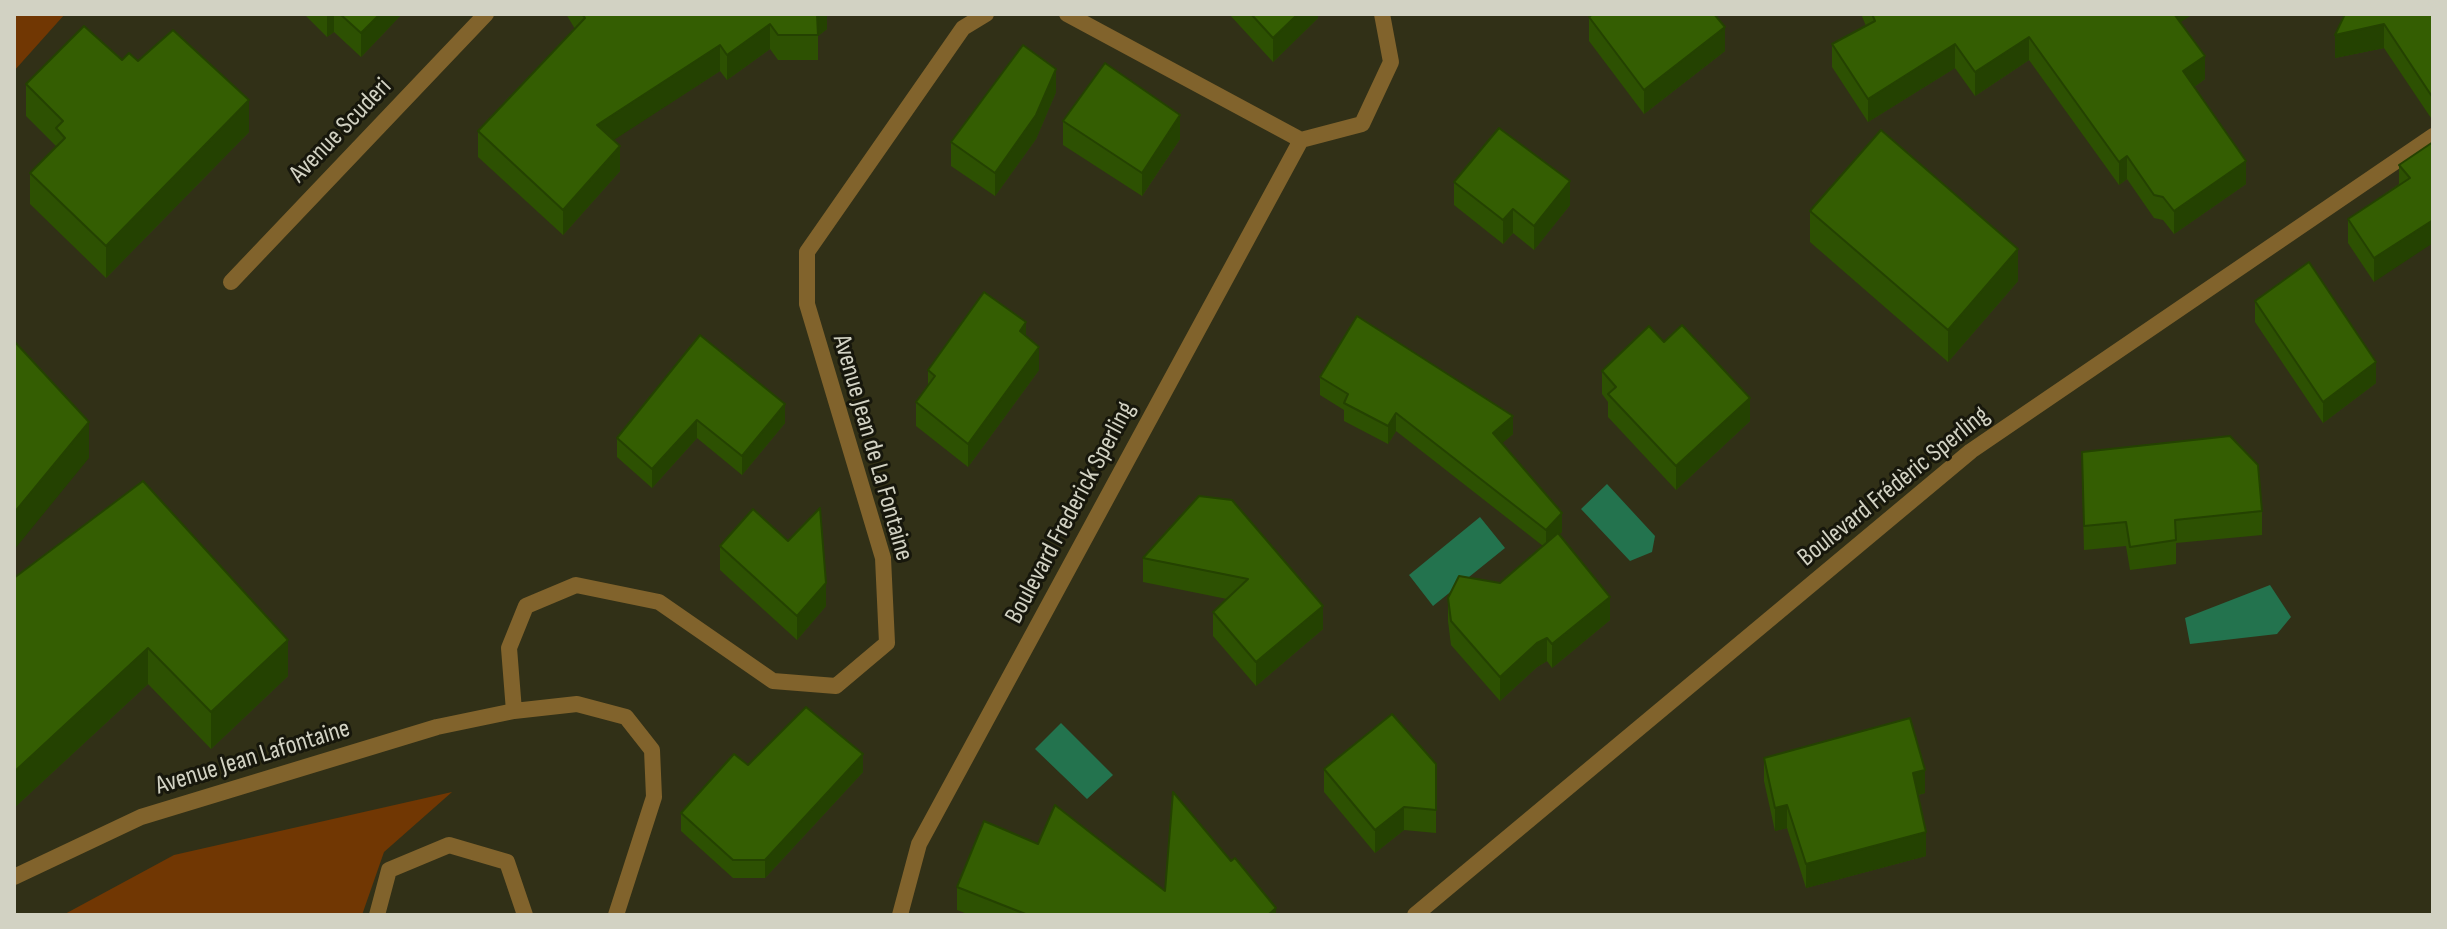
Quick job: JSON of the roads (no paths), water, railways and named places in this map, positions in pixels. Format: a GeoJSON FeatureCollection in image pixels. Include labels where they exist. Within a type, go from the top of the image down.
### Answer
{"type":"FeatureCollection","features":[{"type":"Feature","properties":{"kind":"street","name":"Avenue Scuderi"},"geometry":{"type":"LineString","coordinates":[[231,282],[486,14]]}},
{"type":"Feature","properties":{"kind":"street","name":"Avenue Jean de La Fontaine"},"geometry":{"type":"LineString","coordinates":[[514,711],[509,648],[526,606],[576,585],[659,602],[773,681],[836,686],[887,643],[883,558],[807,304],[807,252],[963,28],[986,14]]}},
{"type":"Feature","properties":{"kind":"street"},"geometry":{"type":"LineString","coordinates":[[1067,14],[1301,140],[1362,124],[1391,62],[1382,14]]}},
{"type":"Feature","properties":{"kind":"street","name":"Boulevard Frédèric Sperling"},"geometry":{"type":"LineString","coordinates":[[1415,915],[1971,451],[2433,136]]}},
{"type":"Feature","properties":{"kind":"street","name":"Boulevard Frederick Sperling"},"geometry":{"type":"LineString","coordinates":[[900,915],[919,844],[1301,140]]}},
{"type":"Feature","properties":{"kind":"street"},"geometry":{"type":"LineString","coordinates":[[514,711],[577,704],[626,717],[652,750],[654,797],[616,915]]}},
{"type":"Feature","properties":{"kind":"street","name":"Avenue Jean Lafontaine"},"geometry":{"type":"LineString","coordinates":[[14,877],[141,817],[437,727],[514,711]]}},
{"type":"Feature","properties":{"kind":"street"},"geometry":{"type":"LineString","coordinates":[[377,915],[389,870],[449,845],[507,862],[525,915]]}}]}
